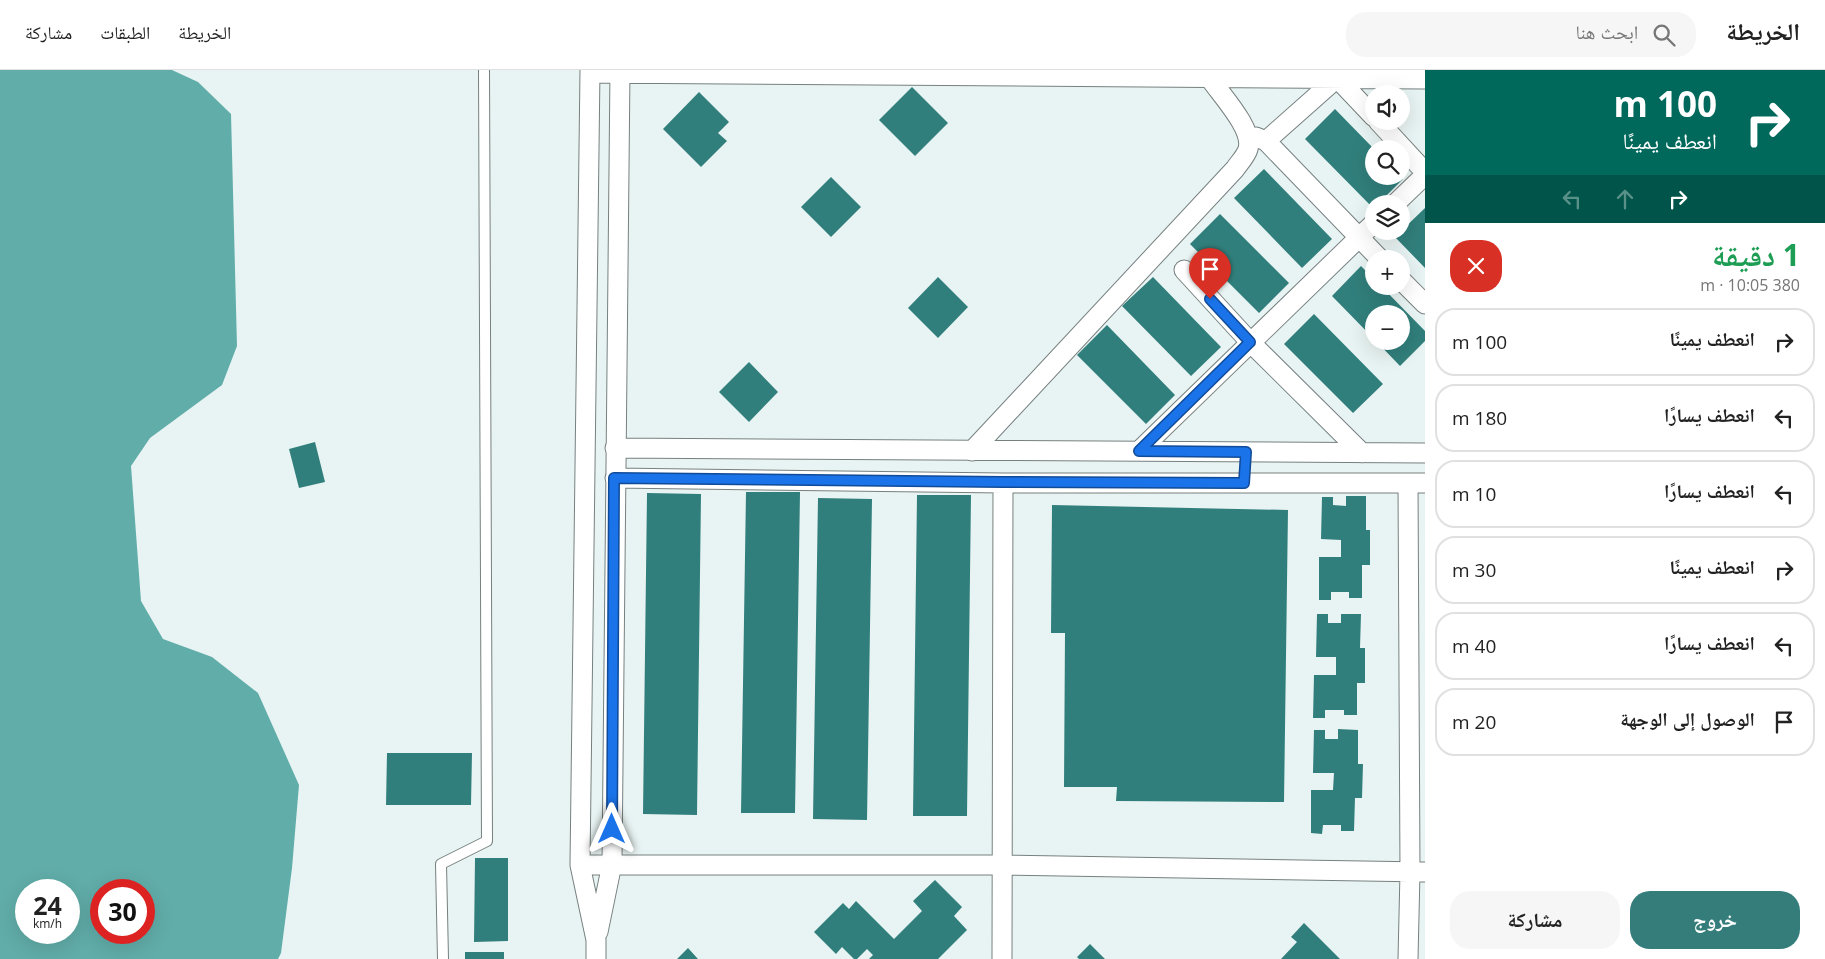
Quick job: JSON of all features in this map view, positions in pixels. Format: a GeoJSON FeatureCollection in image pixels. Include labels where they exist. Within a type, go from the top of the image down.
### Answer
{"type":"FeatureCollection","features":[{"type":"Feature","properties":{"kind":"street"},"geometry":{"type":"LineString","coordinates":[[596,950],[580,865],[590,71],[1153,74],[1209,78],[1337,74],[1425,79]]}},
{"type":"Feature","properties":{"kind":"street"},"geometry":{"type":"LineString","coordinates":[[596,950],[612,864],[614,478],[616,448],[620,71]]}},
{"type":"Feature","properties":{"kind":"street"},"geometry":{"type":"LineString","coordinates":[[1337,74],[1365,107]]}},
{"type":"Feature","properties":{"kind":"street"},"geometry":{"type":"LineString","coordinates":[[1266,141],[1337,74]]}},
{"type":"Feature","properties":{"kind":"street"},"geometry":{"type":"LineString","coordinates":[[972,451],[1235,169],[1248,150],[1248,134],[1209,78]]}},
{"type":"Feature","properties":{"kind":"street"},"geometry":{"type":"LineString","coordinates":[[1386,130],[1425,173],[1404,195]]}},
{"type":"Feature","properties":{"kind":"street"},"geometry":{"type":"LineString","coordinates":[[1248,134],[1266,141],[1371,250]]}},
{"type":"Feature","properties":{"kind":"street"},"geometry":{"type":"LineString","coordinates":[[1139,451],[1365,231]]}},
{"type":"Feature","properties":{"kind":"street"},"geometry":{"type":"LineString","coordinates":[[1184,270],[1250,342],[1362,453]]}},
{"type":"Feature","properties":{"kind":"street"},"geometry":{"type":"LineString","coordinates":[[1410,289],[1425,304]]}},
{"type":"Feature","properties":{"kind":"street"},"geometry":{"type":"LineString","coordinates":[[586,385],[616,384]]}},
{"type":"Feature","properties":{"kind":"street"},"geometry":{"type":"LineString","coordinates":[[616,448],[1425,453]]}},
{"type":"Feature","properties":{"kind":"street"},"geometry":{"type":"LineString","coordinates":[[943,481],[944,450]]}},
{"type":"Feature","properties":{"kind":"street"},"geometry":{"type":"LineString","coordinates":[[1244,483],[1246,452]]}},
{"type":"Feature","properties":{"kind":"street"},"geometry":{"type":"LineString","coordinates":[[614,478],[1003,482],[1417,483],[1418,872],[1408,959]]}},
{"type":"Feature","properties":{"kind":"street"},"geometry":{"type":"LineString","coordinates":[[1002,959],[1003,482]]}},
{"type":"Feature","properties":{"kind":"street"},"geometry":{"type":"LineString","coordinates":[[584,540],[614,539]]}},
{"type":"Feature","properties":{"kind":"street"},"geometry":{"type":"LineString","coordinates":[[581,794],[612,794]]}},
{"type":"Feature","properties":{"kind":"street"},"geometry":{"type":"LineString","coordinates":[[580,865],[1003,865],[1418,872]]}},
{"type":"Feature","properties":{"kind":"lane"},"geometry":{"type":"LineString","coordinates":[[443,959],[442,864],[486,841],[484,70]]}},
{"type":"Feature","properties":{"kind":"water"},"geometry":{"type":"Polygon","coordinates":[[[0,70],[172,70],[198,82],[231,114],[237,346],[222,385],[150,438],[131,466],[141,601],[163,639],[212,657],[258,693],[299,785],[292,868],[281,953],[278,959],[0,959],[0,70]]]}},
{"type":"Feature","properties":{"kind":"building"},"geometry":{"type":"Polygon","coordinates":[[[912,87],[948,123],[915,156],[879,120],[912,87]]]}},
{"type":"Feature","properties":{"kind":"building"},"geometry":{"type":"Polygon","coordinates":[[[699,92],[729,122],[718,133],[727,141],[701,167],[663,129],[699,92]]]}},
{"type":"Feature","properties":{"kind":"building"},"geometry":{"type":"Polygon","coordinates":[[[1335,109],[1365,140],[1365,185],[1397,185],[1387,195],[1365,195],[1365,200],[1305,139],[1335,109]]]}},
{"type":"Feature","properties":{"kind":"building"},"geometry":{"type":"Polygon","coordinates":[[[1264,169],[1332,239],[1302,268],[1234,198],[1264,169]]]}},
{"type":"Feature","properties":{"kind":"building"},"geometry":{"type":"Polygon","coordinates":[[[831,177],[861,207],[831,237],[801,207],[831,177]]]}},
{"type":"Feature","properties":{"kind":"building"},"geometry":{"type":"Polygon","coordinates":[[[1425,208],[1425,268],[1410,252],[1410,250],[1408,250],[1398,240],[1410,240],[1410,222],[1425,208]]]}},
{"type":"Feature","properties":{"kind":"building"},"geometry":{"type":"Polygon","coordinates":[[[1220,214],[1289,283],[1259,313],[1190,244],[1220,214]]]}},
{"type":"Feature","properties":{"kind":"building"},"geometry":{"type":"Polygon","coordinates":[[[1361,266],[1365,270],[1365,295],[1390,295],[1400,305],[1365,305],[1365,330],[1332,296],[1361,266]]]}},
{"type":"Feature","properties":{"kind":"building"},"geometry":{"type":"Polygon","coordinates":[[[938,277],[968,307],[938,338],[908,308],[938,277]]]}},
{"type":"Feature","properties":{"kind":"building"},"geometry":{"type":"Polygon","coordinates":[[[1153,277],[1221,347],[1191,376],[1122,306],[1153,277]]]}},
{"type":"Feature","properties":{"kind":"building"},"geometry":{"type":"Polygon","coordinates":[[[1314,314],[1383,384],[1353,413],[1284,344],[1314,314]]]}},
{"type":"Feature","properties":{"kind":"building"},"geometry":{"type":"Polygon","coordinates":[[[1410,316],[1425,331],[1425,341],[1400,366],[1385,350],[1410,350],[1410,316]]]}},
{"type":"Feature","properties":{"kind":"building"},"geometry":{"type":"Polygon","coordinates":[[[1107,325],[1175,395],[1146,424],[1077,355],[1107,325]]]}},
{"type":"Feature","properties":{"kind":"building"},"geometry":{"type":"Polygon","coordinates":[[[749,362],[778,392],[749,422],[719,392],[749,362]]]}},
{"type":"Feature","properties":{"kind":"building"},"geometry":{"type":"Polygon","coordinates":[[[315,442],[325,482],[299,488],[289,449],[315,442]]]}},
{"type":"Feature","properties":{"kind":"building"},"geometry":{"type":"Polygon","coordinates":[[[746,492],[800,492],[795,813],[741,813],[746,492]]]}},
{"type":"Feature","properties":{"kind":"building"},"geometry":{"type":"Polygon","coordinates":[[[647,493],[701,494],[697,815],[643,814],[647,493]]]}},
{"type":"Feature","properties":{"kind":"building"},"geometry":{"type":"Polygon","coordinates":[[[917,495],[971,495],[967,816],[913,816],[917,495]]]}},
{"type":"Feature","properties":{"kind":"building"},"geometry":{"type":"Polygon","coordinates":[[[1346,496],[1366,496],[1366,530],[1370,530],[1370,565],[1362,565],[1362,598],[1349,598],[1349,592],[1331,592],[1331,600],[1319,600],[1319,557],[1341,557],[1341,540],[1321,539],[1322,497],[1333,497],[1333,505],[1346,506],[1346,496]]]}},
{"type":"Feature","properties":{"kind":"building"},"geometry":{"type":"Polygon","coordinates":[[[818,498],[872,499],[867,820],[813,819],[818,498]]]}},
{"type":"Feature","properties":{"kind":"building"},"geometry":{"type":"Polygon","coordinates":[[[1052,505],[1288,510],[1284,802],[1116,801],[1117,787],[1064,787],[1065,633],[1051,633],[1052,505]]]}},
{"type":"Feature","properties":{"kind":"building"},"geometry":{"type":"Polygon","coordinates":[[[1317,614],[1328,614],[1328,623],[1341,623],[1341,614],[1361,614],[1360,648],[1365,648],[1365,683],[1357,683],[1357,715],[1344,715],[1344,710],[1325,710],[1325,718],[1313,718],[1314,675],[1336,675],[1336,657],[1316,657],[1317,614]]]}},
{"type":"Feature","properties":{"kind":"building"},"geometry":{"type":"Polygon","coordinates":[[[1338,729],[1358,730],[1358,764],[1363,764],[1362,798],[1355,798],[1354,831],[1341,831],[1341,825],[1323,825],[1322,834],[1311,833],[1311,790],[1333,790],[1334,773],[1313,773],[1314,730],[1325,730],[1325,739],[1338,739],[1338,729]]]}},
{"type":"Feature","properties":{"kind":"building"},"geometry":{"type":"Polygon","coordinates":[[[387,753],[472,753],[471,805],[386,805],[387,753]]]}},
{"type":"Feature","properties":{"kind":"building"},"geometry":{"type":"Polygon","coordinates":[[[475,858],[508,858],[508,941],[474,942],[475,858]]]}},
{"type":"Feature","properties":{"kind":"building"},"geometry":{"type":"Polygon","coordinates":[[[935,880],[962,907],[954,916],[967,930],[938,959],[869,959],[873,955],[867,949],[857,959],[854,959],[842,947],[836,954],[814,932],[843,903],[849,909],[856,901],[894,939],[922,911],[913,901],[935,880]]]}},
{"type":"Feature","properties":{"kind":"building"},"geometry":{"type":"Polygon","coordinates":[[[1304,923],[1340,959],[1281,959],[1297,942],[1291,937],[1304,923]]]}},
{"type":"Feature","properties":{"kind":"building"},"geometry":{"type":"Polygon","coordinates":[[[1090,944],[1105,959],[1079,959],[1077,957],[1090,944]]]}},
{"type":"Feature","properties":{"kind":"building"},"geometry":{"type":"Polygon","coordinates":[[[688,948],[698,959],[677,959],[688,948]]]}},
{"type":"Feature","properties":{"kind":"building"},"geometry":{"type":"Polygon","coordinates":[[[465,952],[504,952],[504,959],[465,959],[465,952]]]}},
{"type":"Feature","properties":{"kind":"route"},"geometry":{"type":"LineString","coordinates":[[612,829],[614,478],[1244,483],[1246,452],[1139,451],[1250,342],[1210,299]]}}]}
